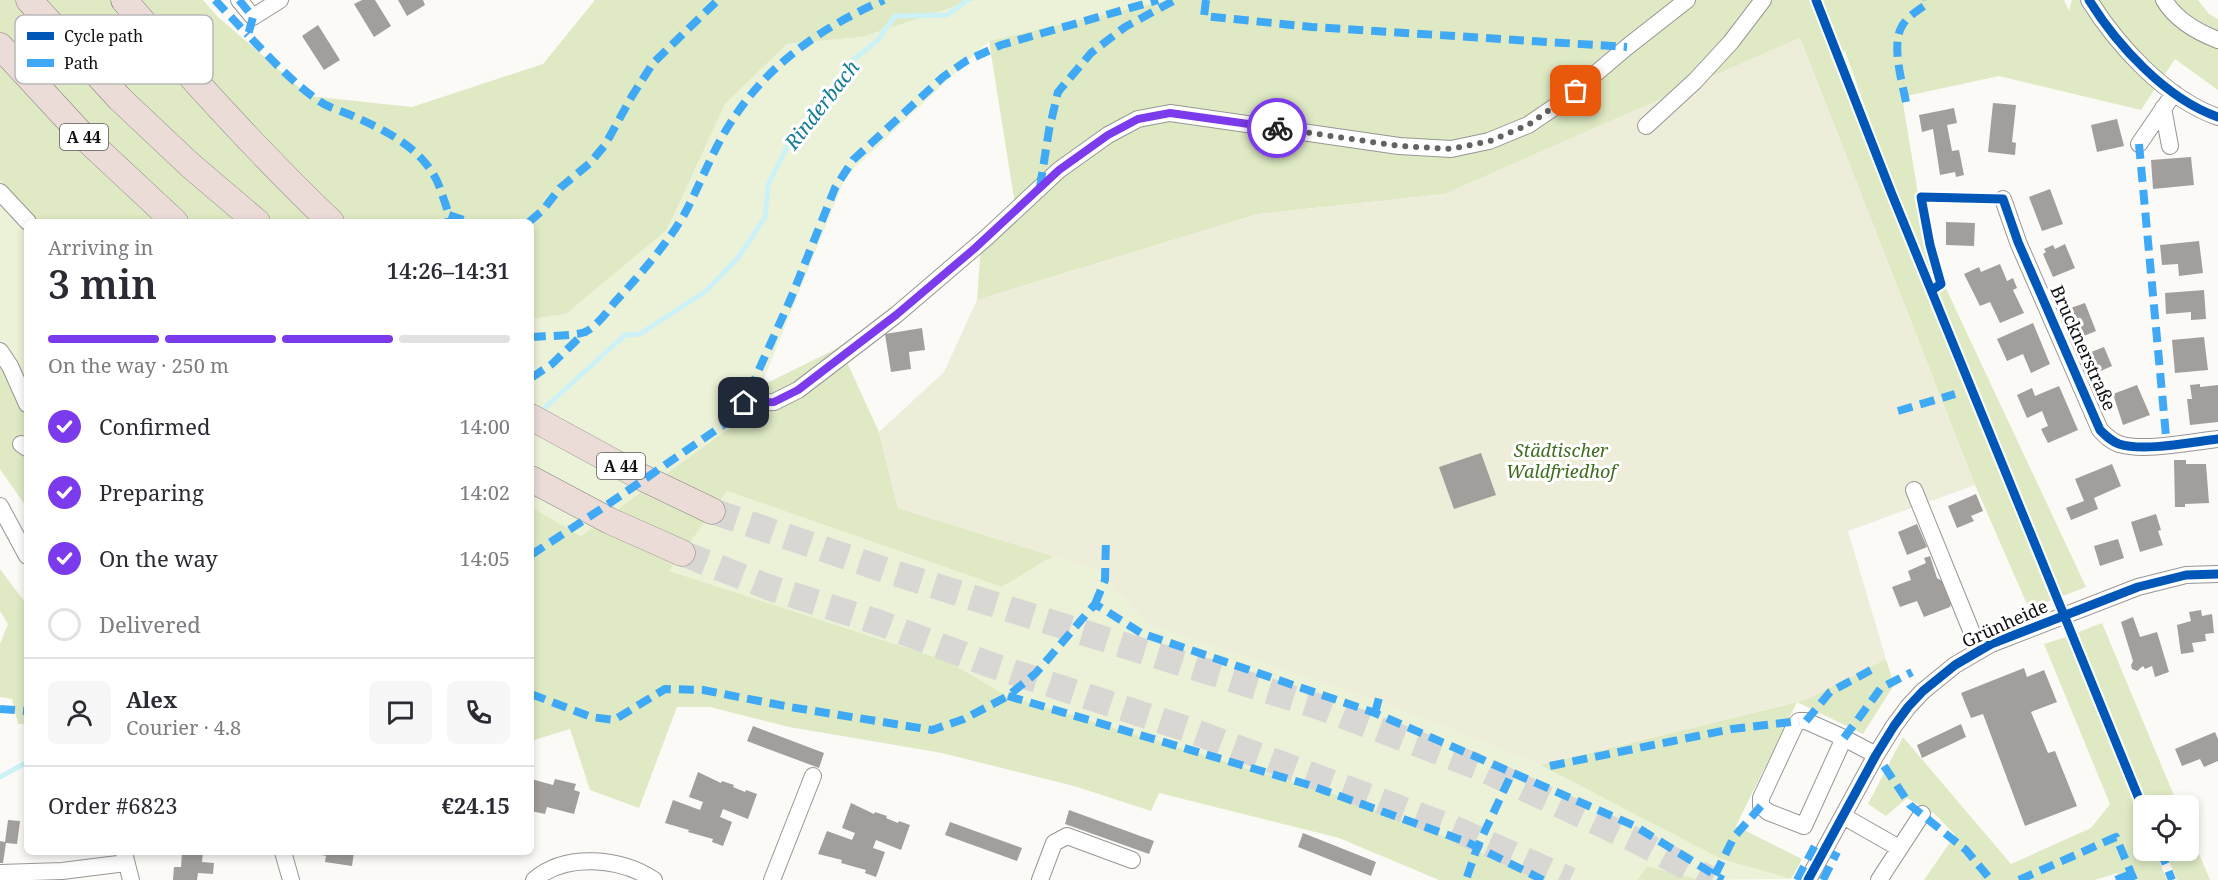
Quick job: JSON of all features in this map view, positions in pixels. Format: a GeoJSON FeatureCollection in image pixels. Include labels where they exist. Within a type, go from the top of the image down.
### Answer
{"type":"FeatureCollection","features":[{"type":"Feature","properties":{"kind":"highway","name":"A 44"},"geometry":{"type":"LineString","coordinates":[[29,0],[43,15]]}},
{"type":"Feature","properties":{"kind":"highway"},"geometry":{"type":"LineString","coordinates":[[124,0],[137,15]]}},
{"type":"Feature","properties":{"kind":"highway","name":"A 44"},"geometry":{"type":"LineString","coordinates":[[0,46],[15,62]]}},
{"type":"Feature","properties":{"kind":"highway","name":"A 44"},"geometry":{"type":"LineString","coordinates":[[35,84],[84,137],[172,219]]}},
{"type":"Feature","properties":{"kind":"highway","name":"A 44"},"geometry":{"type":"LineString","coordinates":[[106,84],[190,165],[253,219]]}},
{"type":"Feature","properties":{"kind":"highway"},"geometry":{"type":"LineString","coordinates":[[198,84],[328,219]]}},
{"type":"Feature","properties":{"kind":"highway","name":"A 44"},"geometry":{"type":"LineString","coordinates":[[534,419],[639,476],[712,511]]}},
{"type":"Feature","properties":{"kind":"highway"},"geometry":{"type":"LineString","coordinates":[[534,481],[610,521],[682,553]]}},
{"type":"Feature","properties":{"kind":"street"},"geometry":{"type":"LineString","coordinates":[[239,0],[253,17],[280,0]]}},
{"type":"Feature","properties":{"kind":"street"},"geometry":{"type":"LineString","coordinates":[[744,403],[774,402],[798,390],[896,315],[986,238],[1059,170],[1108,135],[1138,119],[1170,113],[1399,146],[1451,149],[1490,141],[1528,125],[1562,102],[1687,0]]}},
{"type":"Feature","properties":{"kind":"street"},"geometry":{"type":"LineString","coordinates":[[1646,126],[1695,81],[1731,42],[1763,0]]}},
{"type":"Feature","properties":{"kind":"street"},"geometry":{"type":"LineString","coordinates":[[2089,0],[2130,57],[2174,93],[2218,117]]}},
{"type":"Feature","properties":{"kind":"street"},"geometry":{"type":"LineString","coordinates":[[2164,0],[2177,16],[2192,28],[2218,40]]}},
{"type":"Feature","properties":{"kind":"street"},"geometry":{"type":"LineString","coordinates":[[2139,144],[2174,93]]}},
{"type":"Feature","properties":{"kind":"street"},"geometry":{"type":"LineString","coordinates":[[2163,108],[2170,146]]}},
{"type":"Feature","properties":{"kind":"street"},"geometry":{"type":"LineString","coordinates":[[0,192],[25,219]]}},
{"type":"Feature","properties":{"kind":"street","name":"Brucknerstraße"},"geometry":{"type":"LineString","coordinates":[[2003,199],[2018,242],[2100,430],[2111,440],[2132,446],[2218,439]]}},
{"type":"Feature","properties":{"kind":"street"},"geometry":{"type":"LineString","coordinates":[[0,351],[10,366],[24,397]]}},
{"type":"Feature","properties":{"kind":"street"},"geometry":{"type":"LineString","coordinates":[[1914,490],[1980,650]]}},
{"type":"Feature","properties":{"kind":"street"},"geometry":{"type":"LineString","coordinates":[[0,506],[24,551]]}},
{"type":"Feature","properties":{"kind":"street"},"geometry":{"type":"LineString","coordinates":[[0,522],[17,539]]}},
{"type":"Feature","properties":{"kind":"street","name":"Grünheide"},"geometry":{"type":"LineString","coordinates":[[1808,880],[1876,755],[1908,707],[1935,680],[1980,650],[2138,587],[2186,575],[2218,574]]}},
{"type":"Feature","properties":{"kind":"street"},"geometry":{"type":"LineString","coordinates":[[1830,839],[1768,812],[1761,806],[1761,798],[1795,725],[1799,721],[1806,721],[1876,755]]}},
{"type":"Feature","properties":{"kind":"street"},"geometry":{"type":"LineString","coordinates":[[1804,826],[1844,738]]}},
{"type":"Feature","properties":{"kind":"street"},"geometry":{"type":"LineString","coordinates":[[772,880],[813,776]]}},
{"type":"Feature","properties":{"kind":"street"},"geometry":{"type":"LineString","coordinates":[[1879,880],[1922,814]]}},
{"type":"Feature","properties":{"kind":"street"},"geometry":{"type":"LineString","coordinates":[[1843,816],[1899,848]]}},
{"type":"Feature","properties":{"kind":"street"},"geometry":{"type":"LineString","coordinates":[[1040,880],[1054,843],[1067,836],[1132,860]]}},
{"type":"Feature","properties":{"kind":"street"},"geometry":{"type":"LineString","coordinates":[[285,855],[291,880]]}},
{"type":"Feature","properties":{"kind":"street"},"geometry":{"type":"LineString","coordinates":[[0,873],[62,871],[125,858],[131,880]]}},
{"type":"Feature","properties":{"kind":"street"},"geometry":{"type":"LineString","coordinates":[[534,880],[556,867],[575,862],[611,862],[631,868],[654,880]]}},
{"type":"Feature","properties":{"kind":"green space"},"geometry":{"type":"Polygon","coordinates":[[[0,0],[203,0],[216,15],[309,96],[412,107],[543,64],[595,0],[975,0],[862,37],[787,44],[725,104],[667,230],[566,314],[534,319],[534,219],[36,219],[0,180],[0,0]]]}},
{"type":"Feature","properties":{"kind":"green space"},"geometry":{"type":"Polygon","coordinates":[[[975,0],[1168,0],[989,41],[846,176],[761,386],[736,423],[581,536],[534,509],[534,319],[566,314],[667,230],[725,104],[787,44],[862,37],[975,0]]]}},
{"type":"Feature","properties":{"kind":"green space"},"geometry":{"type":"Polygon","coordinates":[[[1168,0],[2064,0],[2069,11],[2072,0],[2198,0],[2209,14],[2218,19],[2218,90],[2175,59],[2141,110],[1999,76],[1902,97],[1927,248],[2086,587],[2063,596],[1886,166],[1845,51],[1830,55],[1856,110],[2052,600],[2029,609],[1975,485],[1800,38],[1445,194],[1258,214],[977,300],[981,245],[1016,211],[989,41],[1168,0]]]}},
{"type":"Feature","properties":{"kind":"green space","name":"Städtischer Waldfriedhof"},"geometry":{"type":"Polygon","coordinates":[[[1800,38],[1975,485],[1848,531],[1886,659],[1808,699],[1540,765],[1377,701],[1149,624],[1097,570],[898,508],[879,432],[944,372],[977,300],[1258,214],[1445,194],[1800,38]]]}},
{"type":"Feature","properties":{"kind":"green space"},"geometry":{"type":"Polygon","coordinates":[[[0,180],[36,219],[24,219],[24,375],[0,341],[0,180]]]}},
{"type":"Feature","properties":{"kind":"green space"},"geometry":{"type":"Polygon","coordinates":[[[0,341],[24,375],[24,504],[0,469],[0,341]]]}},
{"type":"Feature","properties":{"kind":"green space"},"geometry":{"type":"Polygon","coordinates":[[[840,347],[879,432],[898,508],[1053,556],[1002,587],[727,491],[669,571],[947,661],[1008,696],[1336,795],[1452,839],[1541,880],[1439,880],[1339,838],[1159,793],[1151,811],[1074,786],[942,753],[789,727],[710,707],[677,707],[639,808],[590,790],[570,729],[534,740],[534,509],[581,536],[736,423],[761,386],[840,347]]]}},
{"type":"Feature","properties":{"kind":"green space"},"geometry":{"type":"Polygon","coordinates":[[[727,491],[1002,587],[1053,556],[1097,570],[1150,624],[1377,701],[1540,765],[1721,859],[1791,879],[1701,880],[1647,866],[1637,880],[1541,880],[1452,839],[1008,696],[947,661],[668,571],[727,491]]]}},
{"type":"Feature","properties":{"kind":"green space"},"geometry":{"type":"Polygon","coordinates":[[[0,569],[24,601],[24,724],[18,724],[12,699],[0,697],[0,644],[8,624],[0,611],[0,569]]]}},
{"type":"Feature","properties":{"kind":"green space"},"geometry":{"type":"Polygon","coordinates":[[[2102,623],[2174,795],[2142,795],[2076,633],[2102,623]]]}},
{"type":"Feature","properties":{"kind":"green space"},"geometry":{"type":"Polygon","coordinates":[[[2069,636],[2133,797],[2133,861],[2159,861],[2167,880],[2119,880],[2117,873],[2095,880],[1924,880],[1955,835],[1936,815],[1907,798],[1886,816],[1868,804],[1903,737],[2011,864],[2091,828],[2110,804],[2044,644],[2069,636]]]}},
{"type":"Feature","properties":{"kind":"green space"},"geometry":{"type":"Polygon","coordinates":[[[1886,659],[1894,685],[1863,734],[1797,702],[1886,659]]]}},
{"type":"Feature","properties":{"kind":"green space"},"geometry":{"type":"Polygon","coordinates":[[[1797,702],[1736,826],[1802,859],[1791,879],[1721,859],[1540,765],[1797,702]]]}},
{"type":"Feature","properties":{"kind":"green space"},"geometry":{"type":"Polygon","coordinates":[[[2199,854],[2210,880],[2177,880],[2169,861],[2199,861],[2199,854]]]}},
{"type":"Feature","properties":{"kind":"green space"},"geometry":{"type":"Polygon","coordinates":[[[1647,866],[1701,880],[1637,880],[1647,866]]]}},
{"type":"Feature","properties":{"kind":"building"},"geometry":{"type":"Polygon","coordinates":[[[362,0],[375,0],[391,26],[374,37],[354,4],[362,0]]]}},
{"type":"Feature","properties":{"kind":"building"},"geometry":{"type":"Polygon","coordinates":[[[398,0],[423,0],[425,5],[407,16],[398,0]]]}},
{"type":"Feature","properties":{"kind":"building"},"geometry":{"type":"Polygon","coordinates":[[[318,25],[340,60],[324,70],[302,36],[318,25]]]}},
{"type":"Feature","properties":{"kind":"building"},"geometry":{"type":"Polygon","coordinates":[[[1993,103],[2016,105],[2012,142],[2016,143],[2015,155],[1988,152],[1993,103]]]}},
{"type":"Feature","properties":{"kind":"building"},"geometry":{"type":"Polygon","coordinates":[[[1954,108],[1957,123],[1947,125],[1952,151],[1959,150],[1964,175],[1956,177],[1955,172],[1940,175],[1933,129],[1922,132],[1919,115],[1954,108]]]}},
{"type":"Feature","properties":{"kind":"building"},"geometry":{"type":"Polygon","coordinates":[[[2117,119],[2124,146],[2097,152],[2091,125],[2117,119]]]}},
{"type":"Feature","properties":{"kind":"building"},"geometry":{"type":"Polygon","coordinates":[[[2191,157],[2194,185],[2153,189],[2151,160],[2191,157]]]}},
{"type":"Feature","properties":{"kind":"building"},"geometry":{"type":"Polygon","coordinates":[[[2050,189],[2063,224],[2042,231],[2029,197],[2050,189]]]}},
{"type":"Feature","properties":{"kind":"building"},"geometry":{"type":"Polygon","coordinates":[[[1946,222],[1975,223],[1974,246],[1946,245],[1946,222]]]}},
{"type":"Feature","properties":{"kind":"building"},"geometry":{"type":"Polygon","coordinates":[[[2199,241],[2203,273],[2179,276],[2178,264],[2162,265],[2160,245],[2199,241]]]}},
{"type":"Feature","properties":{"kind":"building"},"geometry":{"type":"Polygon","coordinates":[[[2065,244],[2075,268],[2053,277],[2043,254],[2046,252],[2044,249],[2053,245],[2055,249],[2065,244]]]}},
{"type":"Feature","properties":{"kind":"building"},"geometry":{"type":"Polygon","coordinates":[[[2000,264],[2007,281],[2013,278],[2017,288],[2013,290],[2024,313],[2000,323],[1990,302],[1980,306],[1964,274],[1979,267],[1981,272],[2000,264]]]}},
{"type":"Feature","properties":{"kind":"building"},"geometry":{"type":"Polygon","coordinates":[[[2204,290],[2206,319],[2191,320],[2191,312],[2166,314],[2165,293],[2204,290]]]}},
{"type":"Feature","properties":{"kind":"building"},"geometry":{"type":"Polygon","coordinates":[[[2085,303],[2096,331],[2079,338],[2068,309],[2085,303]]]}},
{"type":"Feature","properties":{"kind":"building"},"geometry":{"type":"Polygon","coordinates":[[[2033,323],[2050,364],[2031,373],[2023,354],[2007,361],[1997,339],[2033,323]]]}},
{"type":"Feature","properties":{"kind":"building"},"geometry":{"type":"Polygon","coordinates":[[[922,328],[925,350],[909,352],[911,369],[891,372],[885,334],[922,328]]]}},
{"type":"Feature","properties":{"kind":"building"},"geometry":{"type":"Polygon","coordinates":[[[2204,337],[2208,370],[2175,373],[2172,340],[2204,337]]]}},
{"type":"Feature","properties":{"kind":"building"},"geometry":{"type":"Polygon","coordinates":[[[2104,347],[2112,366],[2094,374],[2086,354],[2104,347]]]}},
{"type":"Feature","properties":{"kind":"building"},"geometry":{"type":"Polygon","coordinates":[[[2200,384],[2200,387],[2218,385],[2218,422],[2190,425],[2187,399],[2192,399],[2190,385],[2200,384]]]}},
{"type":"Feature","properties":{"kind":"building"},"geometry":{"type":"Polygon","coordinates":[[[2137,385],[2150,415],[2123,425],[2113,394],[2137,385]]]}},
{"type":"Feature","properties":{"kind":"building"},"geometry":{"type":"Polygon","coordinates":[[[2059,386],[2078,430],[2048,443],[2041,429],[2048,426],[2042,411],[2027,418],[2017,395],[2032,388],[2035,396],[2059,386]]]}},
{"type":"Feature","properties":{"kind":"building"},"geometry":{"type":"Polygon","coordinates":[[[1481,453],[1496,495],[1454,509],[1439,467],[1481,453]]]}},
{"type":"Feature","properties":{"kind":"building"},"geometry":{"type":"Polygon","coordinates":[[[2174,460],[2186,460],[2186,464],[2206,464],[2209,503],[2185,504],[2185,507],[2175,507],[2174,460]]]}},
{"type":"Feature","properties":{"kind":"building"},"geometry":{"type":"Polygon","coordinates":[[[2112,464],[2121,486],[2094,498],[2098,509],[2071,520],[2066,508],[2084,501],[2075,479],[2112,464]]]}},
{"type":"Feature","properties":{"kind":"building"},"geometry":{"type":"Polygon","coordinates":[[[1976,494],[1983,511],[1971,516],[1974,521],[1957,528],[1948,506],[1976,494]]]}},
{"type":"Feature","properties":{"kind":"building"},"geometry":{"type":"Polygon","coordinates":[[[2156,514],[2163,545],[2140,552],[2131,522],[2156,514]]]}},
{"type":"Feature","properties":{"kind":"building"},"geometry":{"type":"Polygon","coordinates":[[[1917,524],[1927,547],[1907,555],[1898,532],[1917,524]]]}},
{"type":"Feature","properties":{"kind":"building"},"geometry":{"type":"Polygon","coordinates":[[[2118,539],[2124,558],[2100,566],[2094,546],[2118,539]]]}},
{"type":"Feature","properties":{"kind":"building"},"geometry":{"type":"Polygon","coordinates":[[[1930,556],[1937,578],[1947,584],[1953,596],[1950,607],[1924,617],[1917,601],[1900,607],[1892,587],[1911,580],[1908,571],[1926,563],[1924,558],[1930,556]]]}},
{"type":"Feature","properties":{"kind":"building"},"geometry":{"type":"Polygon","coordinates":[[[2201,610],[2202,616],[2212,614],[2214,633],[2205,634],[2206,641],[2192,643],[2194,652],[2181,654],[2177,625],[2191,621],[2189,612],[2201,610]]]}},
{"type":"Feature","properties":{"kind":"building"},"geometry":{"type":"Polygon","coordinates":[[[2133,617],[2140,637],[2157,632],[2169,672],[2155,677],[2152,666],[2145,669],[2143,666],[2137,671],[2132,669],[2133,661],[2121,622],[2133,617]]]}},
{"type":"Feature","properties":{"kind":"building"},"geometry":{"type":"Polygon","coordinates":[[[2024,668],[2027,677],[2044,670],[2057,702],[2031,712],[2048,753],[2055,751],[2077,806],[2025,826],[1983,714],[1971,718],[1961,693],[2024,668]]]}},
{"type":"Feature","properties":{"kind":"building"},"geometry":{"type":"Polygon","coordinates":[[[1961,724],[1966,737],[1922,758],[1917,745],[1961,724]]]}},
{"type":"Feature","properties":{"kind":"building"},"geometry":{"type":"Polygon","coordinates":[[[753,726],[824,753],[819,768],[747,741],[753,726]]]}},
{"type":"Feature","properties":{"kind":"building"},"geometry":{"type":"Polygon","coordinates":[[[2215,732],[2218,739],[2218,761],[2204,767],[2200,759],[2182,766],[2175,749],[2215,732]]]}},
{"type":"Feature","properties":{"kind":"building"},"geometry":{"type":"Polygon","coordinates":[[[698,772],[721,783],[722,781],[734,785],[733,787],[745,792],[746,790],[757,794],[748,819],[723,809],[720,817],[732,822],[723,846],[712,842],[713,839],[665,823],[673,800],[700,810],[703,802],[689,797],[698,772]]]}},
{"type":"Feature","properties":{"kind":"building"},"geometry":{"type":"Polygon","coordinates":[[[555,779],[576,784],[574,790],[580,792],[574,814],[547,807],[545,814],[534,812],[534,780],[553,785],[555,779]]]}},
{"type":"Feature","properties":{"kind":"building"},"geometry":{"type":"Polygon","coordinates":[[[851,803],[874,814],[875,812],[887,816],[886,818],[898,823],[899,821],[910,825],[901,850],[876,840],[873,848],[885,852],[876,877],[865,873],[866,870],[841,863],[842,860],[818,854],[827,831],[852,840],[855,833],[842,828],[851,803]]]}},
{"type":"Feature","properties":{"kind":"building"},"geometry":{"type":"Polygon","coordinates":[[[1069,810],[1154,841],[1149,854],[1065,824],[1069,810]]]}},
{"type":"Feature","properties":{"kind":"building"},"geometry":{"type":"Polygon","coordinates":[[[8,820],[20,821],[17,844],[6,843],[3,863],[0,863],[0,841],[5,842],[8,820]]]}},
{"type":"Feature","properties":{"kind":"building"},"geometry":{"type":"Polygon","coordinates":[[[950,822],[1022,848],[1017,861],[945,835],[950,822]]]}},
{"type":"Feature","properties":{"kind":"building"},"geometry":{"type":"Polygon","coordinates":[[[1303,833],[1376,862],[1371,876],[1298,847],[1303,833]]]}},
{"type":"Feature","properties":{"kind":"building"},"geometry":{"type":"Polygon","coordinates":[[[182,855],[203,855],[202,862],[214,863],[213,874],[198,873],[197,880],[173,880],[174,867],[181,867],[182,855]]]}},
{"type":"Feature","properties":{"kind":"building"},"geometry":{"type":"Polygon","coordinates":[[[322,855],[354,855],[352,866],[325,862],[326,856],[322,855]]]}},
{"type":"Feature","properties":{"kind":"waterway","name":"Rinderbach"},"geometry":{"type":"LineString","coordinates":[[539,413],[625,335],[640,334],[706,291],[738,258],[765,217],[768,185],[791,139],[852,61],[878,40],[895,16],[947,15],[968,0]]}},
{"type":"Feature","properties":{"kind":"waterway","name":"Rinderbach"},"geometry":{"type":"LineString","coordinates":[[0,777],[24,764]]}},
{"type":"Feature","properties":{"kind":"tunnel"},"geometry":{"type":"LineString","coordinates":[[712,511],[888,571],[1320,707],[1481,768],[1639,842],[1712,880]]}},
{"type":"Feature","properties":{"kind":"tunnel"},"geometry":{"type":"LineString","coordinates":[[682,553],[768,587],[877,622],[991,665],[1187,729],[1453,828],[1570,880]]}},
{"type":"Feature","properties":{"kind":"marked path"},"geometry":{"type":"LineString","coordinates":[[215,0],[248,35]]}},
{"type":"Feature","properties":{"kind":"marked path"},"geometry":{"type":"LineString","coordinates":[[239,0],[253,17],[248,35],[309,94],[393,136],[417,154],[435,177],[449,219]]}},
{"type":"Feature","properties":{"kind":"marked path"},"geometry":{"type":"LineString","coordinates":[[532,219],[543,210],[560,188],[590,163],[605,145],[653,63],[718,0]]}},
{"type":"Feature","properties":{"kind":"marked path"},"geometry":{"type":"LineString","coordinates":[[534,337],[581,333],[597,323],[670,236],[685,213],[714,151],[749,97],[782,62],[800,48],[840,22],[884,0]]}},
{"type":"Feature","properties":{"kind":"marked path"},"geometry":{"type":"LineString","coordinates":[[534,553],[729,421],[744,403],[791,298],[835,188],[853,160],[943,77],[966,61],[1001,45],[1158,0]]}},
{"type":"Feature","properties":{"kind":"marked path"},"geometry":{"type":"LineString","coordinates":[[1040,187],[1058,92],[1091,53],[1125,27],[1175,0]]}},
{"type":"Feature","properties":{"kind":"marked path"},"geometry":{"type":"LineString","coordinates":[[1206,0],[1204,16],[1312,27],[1627,47]]}},
{"type":"Feature","properties":{"kind":"marked path"},"geometry":{"type":"LineString","coordinates":[[1906,102],[1898,63],[1897,43],[1902,26],[1927,4],[1926,0]]}},
{"type":"Feature","properties":{"kind":"marked path"},"geometry":{"type":"LineString","coordinates":[[2139,144],[2166,436]]}},
{"type":"Feature","properties":{"kind":"marked path"},"geometry":{"type":"LineString","coordinates":[[449,215],[461,219]]}},
{"type":"Feature","properties":{"kind":"marked path"},"geometry":{"type":"LineString","coordinates":[[534,376],[552,364],[585,332]]}},
{"type":"Feature","properties":{"kind":"marked path"},"geometry":{"type":"LineString","coordinates":[[1898,411],[1955,394]]}},
{"type":"Feature","properties":{"kind":"marked path"},"geometry":{"type":"LineString","coordinates":[[1095,604],[1105,580],[1106,538]]}},
{"type":"Feature","properties":{"kind":"marked path"},"geometry":{"type":"LineString","coordinates":[[534,695],[591,717],[614,720],[665,689],[703,690],[932,730],[964,719],[1008,696],[1036,673],[1095,604],[1141,633],[1375,713],[1635,826],[1723,880]]}},
{"type":"Feature","properties":{"kind":"marked path"},"geometry":{"type":"LineString","coordinates":[[1806,721],[1830,692],[1871,670]]}},
{"type":"Feature","properties":{"kind":"marked path"},"geometry":{"type":"LineString","coordinates":[[1844,738],[1881,688],[1912,672]]}},
{"type":"Feature","properties":{"kind":"marked path"},"geometry":{"type":"LineString","coordinates":[[1375,713],[1380,694]]}},
{"type":"Feature","properties":{"kind":"marked path"},"geometry":{"type":"LineString","coordinates":[[1008,696],[1309,785],[1467,842],[1543,880]]}},
{"type":"Feature","properties":{"kind":"marked path"},"geometry":{"type":"LineString","coordinates":[[0,709],[24,711]]}},
{"type":"Feature","properties":{"kind":"marked path"},"geometry":{"type":"LineString","coordinates":[[1550,766],[1732,729],[1799,721]]}},
{"type":"Feature","properties":{"kind":"marked path"},"geometry":{"type":"LineString","coordinates":[[1884,766],[1910,805],[1966,850],[1991,880]]}},
{"type":"Feature","properties":{"kind":"marked path"},"geometry":{"type":"LineString","coordinates":[[1467,877],[1477,848],[1512,773]]}},
{"type":"Feature","properties":{"kind":"marked path"},"geometry":{"type":"LineString","coordinates":[[1715,875],[1734,837],[1761,806]]}},
{"type":"Feature","properties":{"kind":"marked path"},"geometry":{"type":"LineString","coordinates":[[2019,880],[2116,837],[2134,880]]}},
{"type":"Feature","properties":{"kind":"marked path"},"geometry":{"type":"LineString","coordinates":[[1797,880],[1818,840]]}},
{"type":"Feature","properties":{"kind":"marked path"},"geometry":{"type":"LineString","coordinates":[[1823,880],[1837,852]]}},
{"type":"Feature","properties":{"kind":"marked path"},"geometry":{"type":"LineString","coordinates":[[2164,861],[2172,880]]}},
{"type":"Feature","properties":{"kind":"marked path"},"geometry":{"type":"LineString","coordinates":[[2116,880],[2131,874]]}},
{"type":"Feature","properties":{"kind":"cycle path"},"geometry":{"type":"LineString","coordinates":[[1816,0],[1891,192],[2137,795]]}},
{"type":"Feature","properties":{"kind":"cycle path"},"geometry":{"type":"LineString","coordinates":[[2089,0],[2114,35],[2144,69],[2180,97],[2218,117]]}},
{"type":"Feature","properties":{"kind":"cycle path"},"geometry":{"type":"LineString","coordinates":[[1932,290],[1941,284],[1930,245],[1921,197],[2003,199],[2018,242],[2100,430],[2119,444],[2141,447],[2218,439]]}},
{"type":"Feature","properties":{"kind":"cycle path"},"geometry":{"type":"LineString","coordinates":[[1808,880],[1894,726],[1923,691],[1955,665],[1991,644],[2138,587],[2186,575],[2218,574]]}},
{"type":"Feature","properties":{"kind":"way so far"},"geometry":{"type":"LineString","coordinates":[[1277,128],[1399,146],[1451,149],[1490,141],[1528,125],[1576,91]]}},
{"type":"Feature","properties":{"kind":"route"},"geometry":{"type":"LineString","coordinates":[[744,403],[774,402],[798,390],[896,315],[974,249],[1059,170],[1108,135],[1138,119],[1170,113],[1277,128]]}}]}
